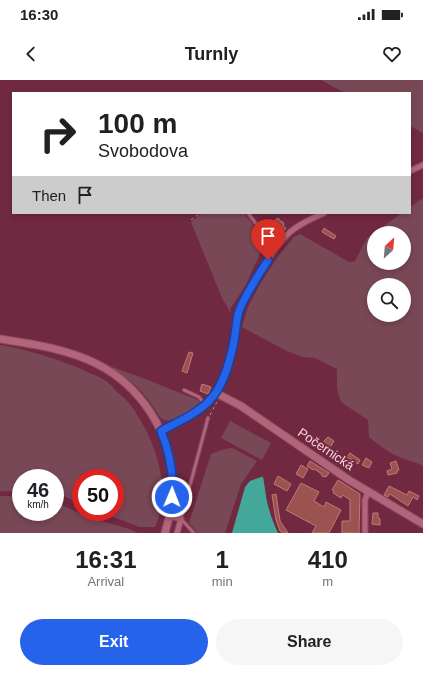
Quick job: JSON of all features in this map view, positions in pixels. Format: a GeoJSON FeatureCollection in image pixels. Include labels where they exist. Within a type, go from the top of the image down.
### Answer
{"type":"FeatureCollection","features":[{"type":"Feature","properties":{"kind":"street"},"geometry":{"type":"LineString","coordinates":[[411,170],[423,165]]}},
{"type":"Feature","properties":{"kind":"street"},"geometry":{"type":"LineString","coordinates":[[161,431],[205,405],[216,393],[222,381],[229,359],[239,311],[254,282],[275,249],[288,234],[302,224],[322,214]]}},
{"type":"Feature","properties":{"kind":"street"},"geometry":{"type":"LineString","coordinates":[[0,339],[64,352],[87,360],[106,369],[137,395],[161,431],[168,453],[173,490],[170,516],[165,533]]}},
{"type":"Feature","properties":{"kind":"street","name":"Počernická"},"geometry":{"type":"LineString","coordinates":[[216,393],[241,406],[368,492],[423,524]]}},
{"type":"Feature","properties":{"kind":"street"},"geometry":{"type":"LineString","coordinates":[[366,533],[365,500],[368,492]]}},
{"type":"Feature","properties":{"kind":"street"},"geometry":{"type":"LineString","coordinates":[[170,516],[181,519],[177,533]]}},
{"type":"Feature","properties":{"kind":"lane"},"geometry":{"type":"LineString","coordinates":[[249,214],[275,249]]}},
{"type":"Feature","properties":{"kind":"lane"},"geometry":{"type":"LineString","coordinates":[[184,390],[199,397],[205,405]]}},
{"type":"Feature","properties":{"kind":"lane"},"geometry":{"type":"LineString","coordinates":[[194,533],[191,532],[181,519],[208,418]]}},
{"type":"Feature","properties":{"kind":"path"},"geometry":{"type":"LineString","coordinates":[[191,220],[199,214]]}},
{"type":"Feature","properties":{"kind":"path"},"geometry":{"type":"LineString","coordinates":[[208,418],[217,402],[216,393]]}},
{"type":"Feature","properties":{"kind":"shaded area"},"geometry":{"type":"Polygon","coordinates":[[[321,80],[423,80],[423,133],[411,127],[411,92],[343,92],[321,80]]]}},
{"type":"Feature","properties":{"kind":"shaded area"},"geometry":{"type":"Polygon","coordinates":[[[423,198],[423,466],[393,454],[369,437],[368,420],[341,402],[337,389],[337,369],[315,358],[303,357],[287,351],[242,327],[248,307],[260,284],[277,258],[294,237],[300,234],[349,262],[355,261],[367,238],[367,270],[411,270],[411,226],[384,226],[401,214],[411,214],[411,206],[423,198]]]}},
{"type":"Feature","properties":{"kind":"shaded area"},"geometry":{"type":"Polygon","coordinates":[[[201,214],[245,214],[259,233],[254,238],[261,248],[258,259],[247,283],[230,309],[232,315],[222,298],[191,222],[201,214]]]}},
{"type":"Feature","properties":{"kind":"shaded area"},"geometry":{"type":"Polygon","coordinates":[[[0,345],[47,356],[98,376],[109,383],[129,403],[148,434],[159,465],[162,481],[160,512],[155,527],[139,527],[124,521],[124,469],[72,469],[72,500],[64,496],[64,469],[12,469],[12,492],[0,491],[0,345]]]}},
{"type":"Feature","properties":{"kind":"shaded area"},"geometry":{"type":"Polygon","coordinates":[[[109,366],[198,400],[200,404],[178,418],[169,421],[164,420],[138,388],[109,366]]]}},
{"type":"Feature","properties":{"kind":"shaded area"},"geometry":{"type":"Polygon","coordinates":[[[230,421],[271,443],[262,460],[221,438],[230,421]]]}},
{"type":"Feature","properties":{"kind":"shaded area"},"geometry":{"type":"Polygon","coordinates":[[[232,448],[257,461],[241,484],[225,533],[198,533],[189,523],[211,454],[224,449],[232,448]]]}},
{"type":"Feature","properties":{"kind":"shaded area"},"geometry":{"type":"Polygon","coordinates":[[[263,477],[268,505],[278,533],[232,533],[245,487],[250,481],[263,477]]]}},
{"type":"Feature","properties":{"kind":"shaded area"},"geometry":{"type":"Polygon","coordinates":[[[0,496],[12,496],[12,521],[64,521],[64,506],[72,510],[72,521],[102,521],[138,533],[0,533],[0,496]]]}},
{"type":"Feature","properties":{"kind":"building"},"geometry":{"type":"Polygon","coordinates":[[[278,218],[281,222],[282,221],[286,229],[280,233],[272,222],[278,218]]]}},
{"type":"Feature","properties":{"kind":"building"},"geometry":{"type":"Polygon","coordinates":[[[324,228],[336,236],[334,239],[322,232],[324,228]]]}},
{"type":"Feature","properties":{"kind":"building"},"geometry":{"type":"Polygon","coordinates":[[[189,352],[193,353],[187,373],[182,371],[189,352]]]}},
{"type":"Feature","properties":{"kind":"building"},"geometry":{"type":"Polygon","coordinates":[[[202,384],[211,387],[208,394],[200,391],[202,384]]]}},
{"type":"Feature","properties":{"kind":"building"},"geometry":{"type":"Polygon","coordinates":[[[328,437],[334,441],[329,447],[323,442],[328,437]]]}},
{"type":"Feature","properties":{"kind":"building"},"geometry":{"type":"Polygon","coordinates":[[[350,453],[360,460],[358,464],[347,457],[350,453]]]}},
{"type":"Feature","properties":{"kind":"building"},"geometry":{"type":"Polygon","coordinates":[[[366,458],[372,462],[369,468],[362,465],[366,458]]]}},
{"type":"Feature","properties":{"kind":"building"},"geometry":{"type":"Polygon","coordinates":[[[310,461],[329,473],[326,477],[307,466],[310,461]]]}},
{"type":"Feature","properties":{"kind":"building"},"geometry":{"type":"Polygon","coordinates":[[[396,461],[399,470],[397,473],[388,475],[387,471],[392,469],[390,463],[396,461]]]}},
{"type":"Feature","properties":{"kind":"building"},"geometry":{"type":"Polygon","coordinates":[[[301,465],[308,469],[303,478],[296,474],[301,465]]]}},
{"type":"Feature","properties":{"kind":"building"},"geometry":{"type":"Polygon","coordinates":[[[278,476],[291,484],[287,491],[274,484],[278,476]]]}},
{"type":"Feature","properties":{"kind":"building"},"geometry":{"type":"Polygon","coordinates":[[[338,480],[360,494],[359,533],[342,533],[342,521],[350,521],[350,500],[343,495],[341,498],[333,493],[334,491],[332,490],[338,480]]]}},
{"type":"Feature","properties":{"kind":"building"},"geometry":{"type":"Polygon","coordinates":[[[301,483],[319,492],[314,501],[324,507],[326,502],[341,510],[329,533],[312,533],[316,526],[286,510],[301,483]]]}},
{"type":"Feature","properties":{"kind":"building"},"geometry":{"type":"Polygon","coordinates":[[[389,486],[407,495],[409,491],[419,496],[417,500],[413,497],[408,506],[390,494],[388,497],[384,495],[389,486]]]}},
{"type":"Feature","properties":{"kind":"building"},"geometry":{"type":"Polygon","coordinates":[[[276,494],[280,521],[288,533],[283,533],[280,531],[276,520],[272,495],[276,494]]]}},
{"type":"Feature","properties":{"kind":"building"},"geometry":{"type":"Polygon","coordinates":[[[373,513],[378,513],[380,525],[372,524],[373,513]]]}},
{"type":"Feature","properties":{"kind":"route"},"geometry":{"type":"LineString","coordinates":[[172,497],[173,482],[170,457],[161,431],[205,405],[216,393],[222,381],[229,359],[239,311],[254,282],[268,260]]}}]}
